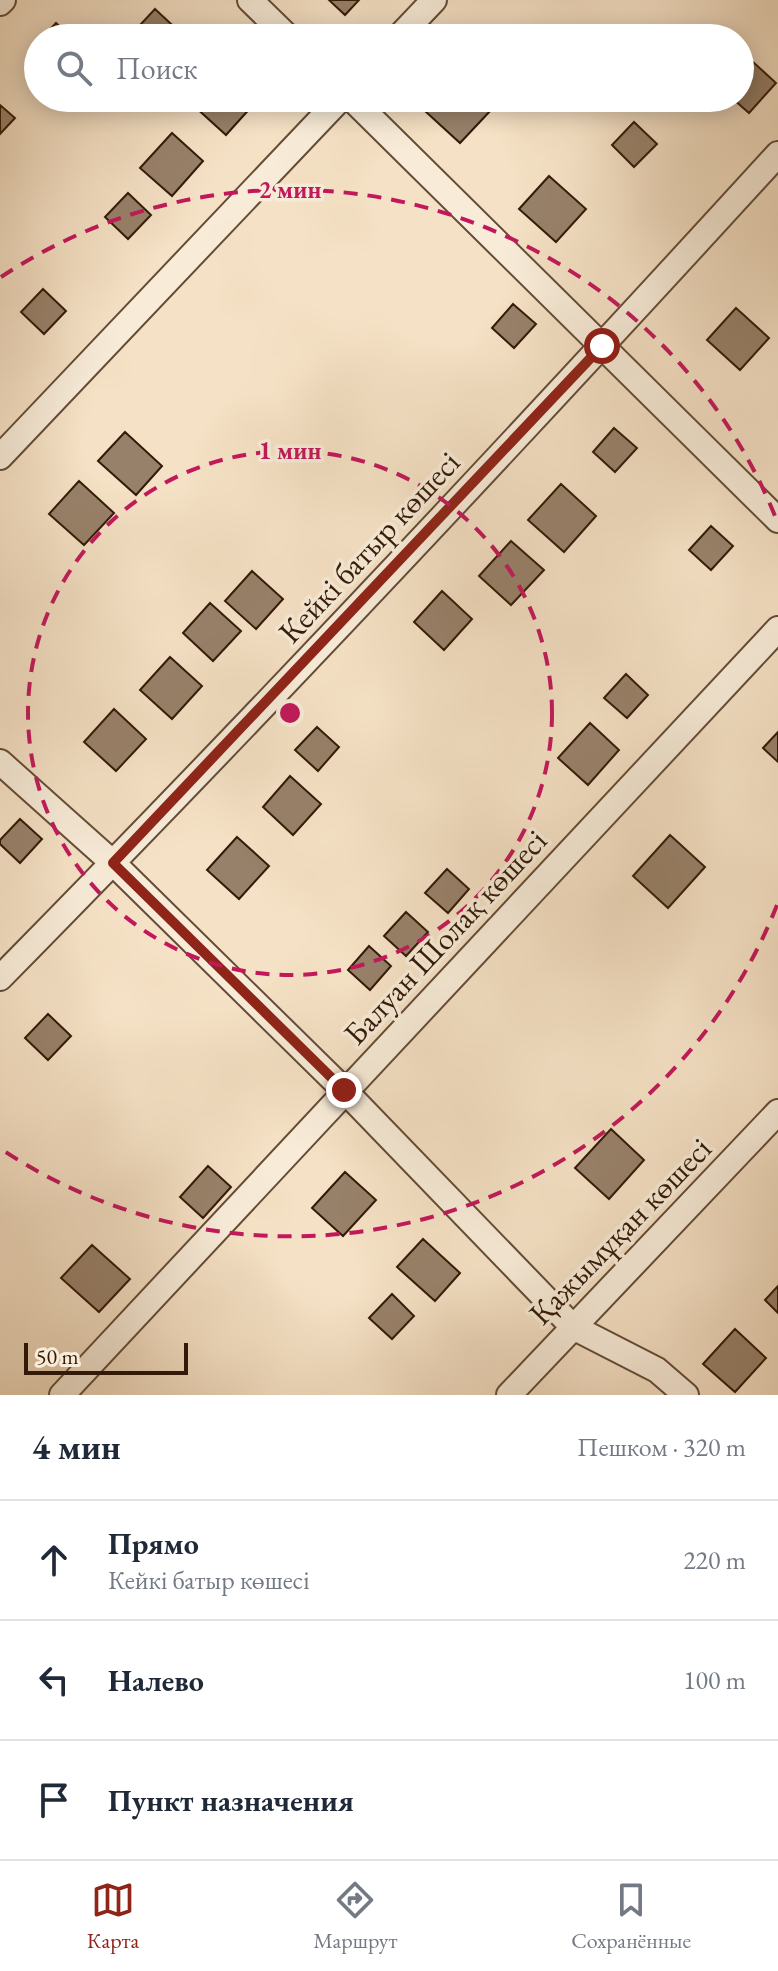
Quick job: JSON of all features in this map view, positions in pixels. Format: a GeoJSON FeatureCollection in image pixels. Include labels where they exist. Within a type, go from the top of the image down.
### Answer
{"type":"FeatureCollection","features":[{"type":"Feature","properties":{"kind":"street"},"geometry":{"type":"LineString","coordinates":[[250,0],[275,24]]}},
{"type":"Feature","properties":{"kind":"street"},"geometry":{"type":"LineString","coordinates":[[411,24],[434,0]]}},
{"type":"Feature","properties":{"kind":"street"},"geometry":{"type":"LineString","coordinates":[[0,457],[328,112]]}},
{"type":"Feature","properties":{"kind":"street"},"geometry":{"type":"LineString","coordinates":[[365,112],[778,520]]}},
{"type":"Feature","properties":{"kind":"street","name":"Кейкі батыр көшесі"},"geometry":{"type":"LineString","coordinates":[[0,978],[113,863],[602,346],[778,154]]}},
{"type":"Feature","properties":{"kind":"street","name":"Балуан Шолақ көшесі"},"geometry":{"type":"LineString","coordinates":[[62,1395],[778,629]]}},
{"type":"Feature","properties":{"kind":"street"},"geometry":{"type":"LineString","coordinates":[[0,762],[113,863],[344,1090],[573,1327],[657,1370],[686,1395]]}},
{"type":"Feature","properties":{"kind":"street","name":"Қажымұқан көшесі"},"geometry":{"type":"LineString","coordinates":[[509,1395],[778,1112]]}},
{"type":"Feature","properties":{"kind":"building"},"geometry":{"type":"Polygon","coordinates":[[[329,0],[359,0],[345,15],[329,0]]]}},
{"type":"Feature","properties":{"kind":"building"},"geometry":{"type":"Polygon","coordinates":[[[155,9],[171,24],[141,24],[155,9]]]}},
{"type":"Feature","properties":{"kind":"building"},"geometry":{"type":"Polygon","coordinates":[[[754,63],[776,83],[754,107],[754,63]]]}},
{"type":"Feature","properties":{"kind":"building"},"geometry":{"type":"Polygon","coordinates":[[[0,105],[15,118],[0,134],[0,105]]]}},
{"type":"Feature","properties":{"kind":"building"},"geometry":{"type":"Polygon","coordinates":[[[201,112],[247,112],[226,135],[201,112]]]}},
{"type":"Feature","properties":{"kind":"building"},"geometry":{"type":"Polygon","coordinates":[[[426,112],[489,112],[460,143],[426,112]]]}},
{"type":"Feature","properties":{"kind":"building"},"geometry":{"type":"Polygon","coordinates":[[[634,122],[657,144],[634,167],[612,145],[634,122]]]}},
{"type":"Feature","properties":{"kind":"building"},"geometry":{"type":"Polygon","coordinates":[[[172,133],[203,161],[172,196],[140,168],[172,133]]]}},
{"type":"Feature","properties":{"kind":"building"},"geometry":{"type":"Polygon","coordinates":[[[549,176],[586,209],[556,242],[519,209],[549,176]]]}},
{"type":"Feature","properties":{"kind":"building"},"geometry":{"type":"Polygon","coordinates":[[[128,193],[151,215],[128,239],[105,217],[128,193]]]}},
{"type":"Feature","properties":{"kind":"building"},"geometry":{"type":"Polygon","coordinates":[[[43,289],[66,311],[44,334],[21,312],[43,289]]]}},
{"type":"Feature","properties":{"kind":"building"},"geometry":{"type":"Polygon","coordinates":[[[513,304],[536,324],[514,348],[492,328],[513,304]]]}},
{"type":"Feature","properties":{"kind":"building"},"geometry":{"type":"Polygon","coordinates":[[[736,308],[769,338],[740,370],[707,340],[736,308]]]}},
{"type":"Feature","properties":{"kind":"building"},"geometry":{"type":"Polygon","coordinates":[[[614,428],[637,448],[615,472],[593,452],[614,428]]]}},
{"type":"Feature","properties":{"kind":"building"},"geometry":{"type":"Polygon","coordinates":[[[125,432],[162,466],[136,495],[98,461],[125,432]]]}},
{"type":"Feature","properties":{"kind":"building"},"geometry":{"type":"Polygon","coordinates":[[[79,481],[114,513],[84,545],[49,514],[79,481]]]}},
{"type":"Feature","properties":{"kind":"building"},"geometry":{"type":"Polygon","coordinates":[[[561,484],[596,516],[564,552],[528,520],[561,484]]]}},
{"type":"Feature","properties":{"kind":"building"},"geometry":{"type":"Polygon","coordinates":[[[711,526],[733,546],[711,570],[689,550],[711,526]]]}},
{"type":"Feature","properties":{"kind":"building"},"geometry":{"type":"Polygon","coordinates":[[[511,541],[544,570],[511,605],[479,576],[511,541]]]}},
{"type":"Feature","properties":{"kind":"building"},"geometry":{"type":"Polygon","coordinates":[[[252,571],[283,599],[256,629],[225,601],[252,571]]]}},
{"type":"Feature","properties":{"kind":"building"},"geometry":{"type":"Polygon","coordinates":[[[442,591],[472,619],[444,650],[414,622],[442,591]]]}},
{"type":"Feature","properties":{"kind":"building"},"geometry":{"type":"Polygon","coordinates":[[[210,603],[241,631],[213,661],[183,633],[210,603]]]}},
{"type":"Feature","properties":{"kind":"building"},"geometry":{"type":"Polygon","coordinates":[[[170,657],[202,686],[172,719],[140,690],[170,657]]]}},
{"type":"Feature","properties":{"kind":"building"},"geometry":{"type":"Polygon","coordinates":[[[626,674],[648,695],[627,718],[604,698],[626,674]]]}},
{"type":"Feature","properties":{"kind":"building"},"geometry":{"type":"Polygon","coordinates":[[[114,709],[146,739],[116,771],[84,742],[114,709]]]}},
{"type":"Feature","properties":{"kind":"building"},"geometry":{"type":"Polygon","coordinates":[[[590,723],[619,750],[588,785],[558,758],[590,723]]]}},
{"type":"Feature","properties":{"kind":"building"},"geometry":{"type":"Polygon","coordinates":[[[317,727],[339,747],[318,771],[295,750],[317,727]]]}},
{"type":"Feature","properties":{"kind":"building"},"geometry":{"type":"Polygon","coordinates":[[[778,732],[778,762],[763,748],[778,732]]]}},
{"type":"Feature","properties":{"kind":"building"},"geometry":{"type":"Polygon","coordinates":[[[290,776],[321,804],[293,835],[263,807],[290,776]]]}},
{"type":"Feature","properties":{"kind":"building"},"geometry":{"type":"Polygon","coordinates":[[[20,819],[42,839],[20,863],[0,844],[0,840],[20,819]]]}},
{"type":"Feature","properties":{"kind":"building"},"geometry":{"type":"Polygon","coordinates":[[[670,835],[705,867],[668,908],[633,876],[670,835]]]}},
{"type":"Feature","properties":{"kind":"building"},"geometry":{"type":"Polygon","coordinates":[[[237,837],[269,866],[239,899],[207,870],[237,837]]]}},
{"type":"Feature","properties":{"kind":"building"},"geometry":{"type":"Polygon","coordinates":[[[447,869],[469,889],[448,913],[425,893],[447,869]]]}},
{"type":"Feature","properties":{"kind":"building"},"geometry":{"type":"Polygon","coordinates":[[[406,912],[428,932],[406,956],[384,936],[406,912]]]}},
{"type":"Feature","properties":{"kind":"building"},"geometry":{"type":"Polygon","coordinates":[[[369,946],[391,966],[370,990],[348,970],[369,946]]]}},
{"type":"Feature","properties":{"kind":"building"},"geometry":{"type":"Polygon","coordinates":[[[48,1014],[71,1036],[48,1060],[25,1038],[48,1014]]]}},
{"type":"Feature","properties":{"kind":"building"},"geometry":{"type":"Polygon","coordinates":[[[611,1129],[644,1160],[609,1199],[575,1168],[611,1129]]]}},
{"type":"Feature","properties":{"kind":"building"},"geometry":{"type":"Polygon","coordinates":[[[208,1166],[231,1187],[203,1218],[180,1197],[208,1166]]]}},
{"type":"Feature","properties":{"kind":"building"},"geometry":{"type":"Polygon","coordinates":[[[345,1172],[376,1200],[343,1236],[312,1208],[345,1172]]]}},
{"type":"Feature","properties":{"kind":"building"},"geometry":{"type":"Polygon","coordinates":[[[423,1239],[460,1273],[435,1301],[397,1267],[423,1239]]]}},
{"type":"Feature","properties":{"kind":"building"},"geometry":{"type":"Polygon","coordinates":[[[92,1245],[130,1279],[99,1312],[61,1278],[92,1245]]]}},
{"type":"Feature","properties":{"kind":"building"},"geometry":{"type":"Polygon","coordinates":[[[778,1286],[778,1313],[765,1300],[778,1286]]]}},
{"type":"Feature","properties":{"kind":"building"},"geometry":{"type":"Polygon","coordinates":[[[392,1294],[414,1316],[392,1339],[369,1318],[392,1294]]]}},
{"type":"Feature","properties":{"kind":"building"},"geometry":{"type":"Polygon","coordinates":[[[735,1329],[766,1358],[735,1392],[703,1364],[735,1329]]]}},
{"type":"Feature","properties":{"kind":"route"},"geometry":{"type":"LineString","coordinates":[[344,1090],[113,863],[602,346]]}}]}
